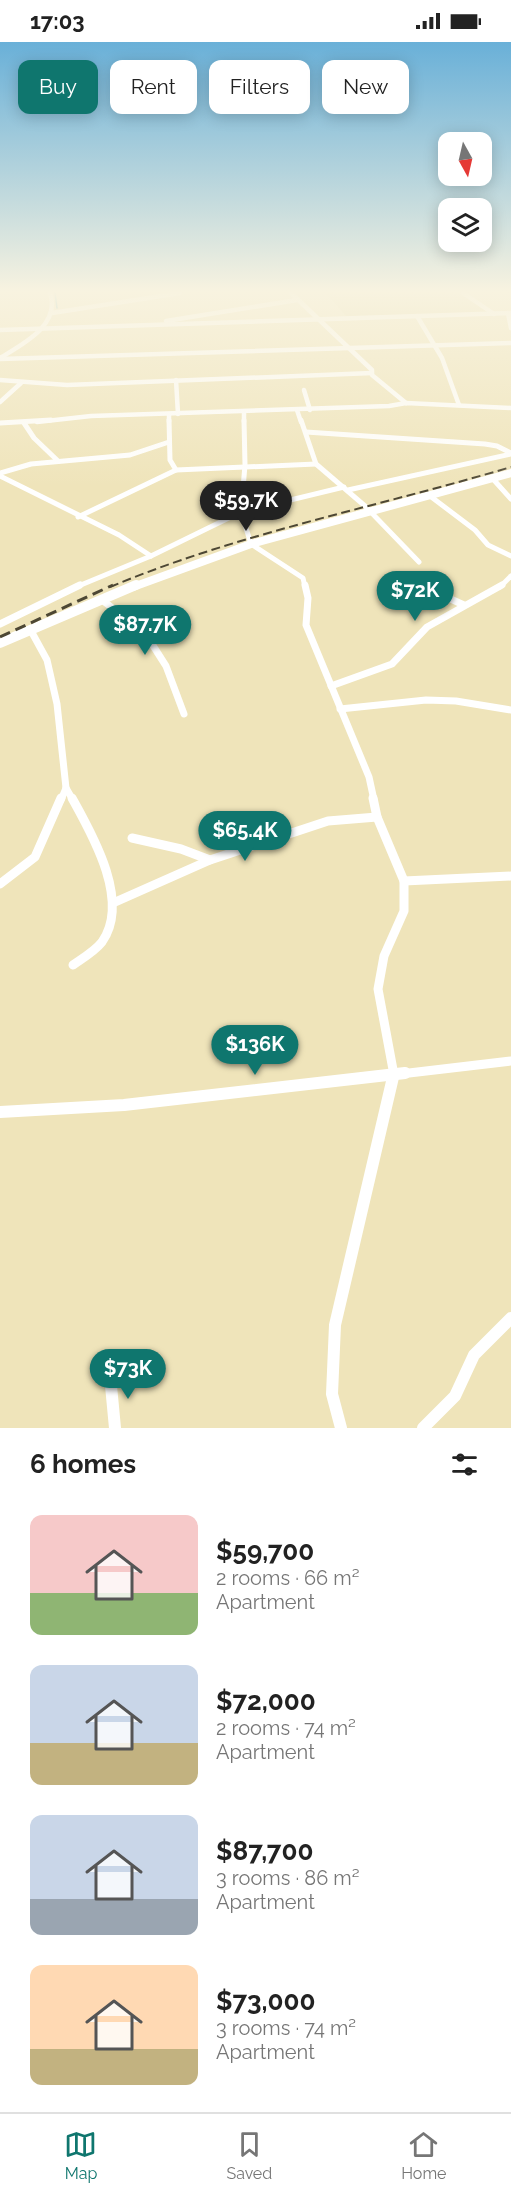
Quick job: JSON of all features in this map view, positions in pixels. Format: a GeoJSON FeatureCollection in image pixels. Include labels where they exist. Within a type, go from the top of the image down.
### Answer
{"type":"FeatureCollection","features":[{"type":"Feature","properties":{"kind":"street"},"geometry":{"type":"LineString","coordinates":[[358,358],[406,403]]}},
{"type":"Feature","properties":{"kind":"street"},"geometry":{"type":"LineString","coordinates":[[443,358],[459,405]]}},
{"type":"Feature","properties":{"kind":"street"},"geometry":{"type":"LineString","coordinates":[[0,380],[67,385],[372,373]]}},
{"type":"Feature","properties":{"kind":"street"},"geometry":{"type":"LineString","coordinates":[[176,380],[178,414]]}},
{"type":"Feature","properties":{"kind":"street"},"geometry":{"type":"LineString","coordinates":[[0,402],[21,383]]}},
{"type":"Feature","properties":{"kind":"street"},"geometry":{"type":"LineString","coordinates":[[304,390],[310,410]]}},
{"type":"Feature","properties":{"kind":"street"},"geometry":{"type":"LineString","coordinates":[[0,423],[24,423],[91,416],[310,410],[406,403],[511,408]]}},
{"type":"Feature","properties":{"kind":"street"},"geometry":{"type":"LineString","coordinates":[[297,410],[316,464],[346,489],[419,562]]}},
{"type":"Feature","properties":{"kind":"street"},"geometry":{"type":"LineString","coordinates":[[244,412],[245,465],[241,512],[251,544],[303,578],[308,598],[306,625],[369,777],[377,817],[404,881],[404,911],[384,956],[378,989],[394,1076],[335,1324],[332,1394],[340,1428]]}},
{"type":"Feature","properties":{"kind":"street"},"geometry":{"type":"LineString","coordinates":[[169,414],[170,460],[176,470]]}},
{"type":"Feature","properties":{"kind":"street"},"geometry":{"type":"LineString","coordinates":[[24,423],[34,438],[58,461]]}},
{"type":"Feature","properties":{"kind":"street"},"geometry":{"type":"LineString","coordinates":[[306,432],[485,444],[497,446],[511,454]]}},
{"type":"Feature","properties":{"kind":"street"},"geometry":{"type":"LineString","coordinates":[[0,475],[32,464],[130,455],[170,442]]}},
{"type":"Feature","properties":{"kind":"street"},"geometry":{"type":"LineString","coordinates":[[0,624],[59,594],[151,556],[241,512],[511,454]]}},
{"type":"Feature","properties":{"kind":"street"},"geometry":{"type":"LineString","coordinates":[[78,517],[176,470],[245,465],[316,464]]}},
{"type":"Feature","properties":{"kind":"street"},"geometry":{"type":"LineString","coordinates":[[0,643],[151,579],[251,544],[511,473]]}},
{"type":"Feature","properties":{"kind":"street"},"geometry":{"type":"LineString","coordinates":[[0,475],[78,517],[119,535],[151,556]]}},
{"type":"Feature","properties":{"kind":"street"},"geometry":{"type":"LineString","coordinates":[[493,479],[511,499]]}},
{"type":"Feature","properties":{"kind":"street"},"geometry":{"type":"LineString","coordinates":[[430,496],[475,530],[488,545],[511,555]]}},
{"type":"Feature","properties":{"kind":"street"},"geometry":{"type":"LineString","coordinates":[[424,576],[444,596],[464,605]]}},
{"type":"Feature","properties":{"kind":"street"},"geometry":{"type":"LineString","coordinates":[[332,686],[392,664],[427,627],[464,605],[498,589],[511,576]]}},
{"type":"Feature","properties":{"kind":"street"},"geometry":{"type":"LineString","coordinates":[[102,600],[145,633],[166,666],[184,714]]}},
{"type":"Feature","properties":{"kind":"street"},"geometry":{"type":"LineString","coordinates":[[30,629],[47,660],[57,704],[66,788],[100,848],[113,903],[103,939],[73,965]]}},
{"type":"Feature","properties":{"kind":"street"},"geometry":{"type":"LineString","coordinates":[[340,709],[426,700],[456,701],[511,710]]}},
{"type":"Feature","properties":{"kind":"street"},"geometry":{"type":"LineString","coordinates":[[0,884],[35,857],[66,788]]}},
{"type":"Feature","properties":{"kind":"street"},"geometry":{"type":"LineString","coordinates":[[113,903],[210,861],[328,821],[377,817]]}},
{"type":"Feature","properties":{"kind":"street"},"geometry":{"type":"LineString","coordinates":[[132,838],[194,853],[210,861]]}},
{"type":"Feature","properties":{"kind":"street"},"geometry":{"type":"LineString","coordinates":[[404,881],[511,876]]}},
{"type":"Feature","properties":{"kind":"street"},"geometry":{"type":"LineString","coordinates":[[0,1112],[124,1105],[511,1061]]}},
{"type":"Feature","properties":{"kind":"street"},"geometry":{"type":"LineString","coordinates":[[423,1428],[456,1396],[474,1355],[511,1318]]}},
{"type":"Feature","properties":{"kind":"street"},"geometry":{"type":"LineString","coordinates":[[110,1375],[115,1428]]}},
{"type":"Feature","properties":{"kind":"railway"},"geometry":{"type":"LineString","coordinates":[[110,587],[208,551],[258,536],[511,467]]}},
{"type":"Feature","properties":{"kind":"railway"},"geometry":{"type":"LineString","coordinates":[[0,637],[113,585]]}}]}
